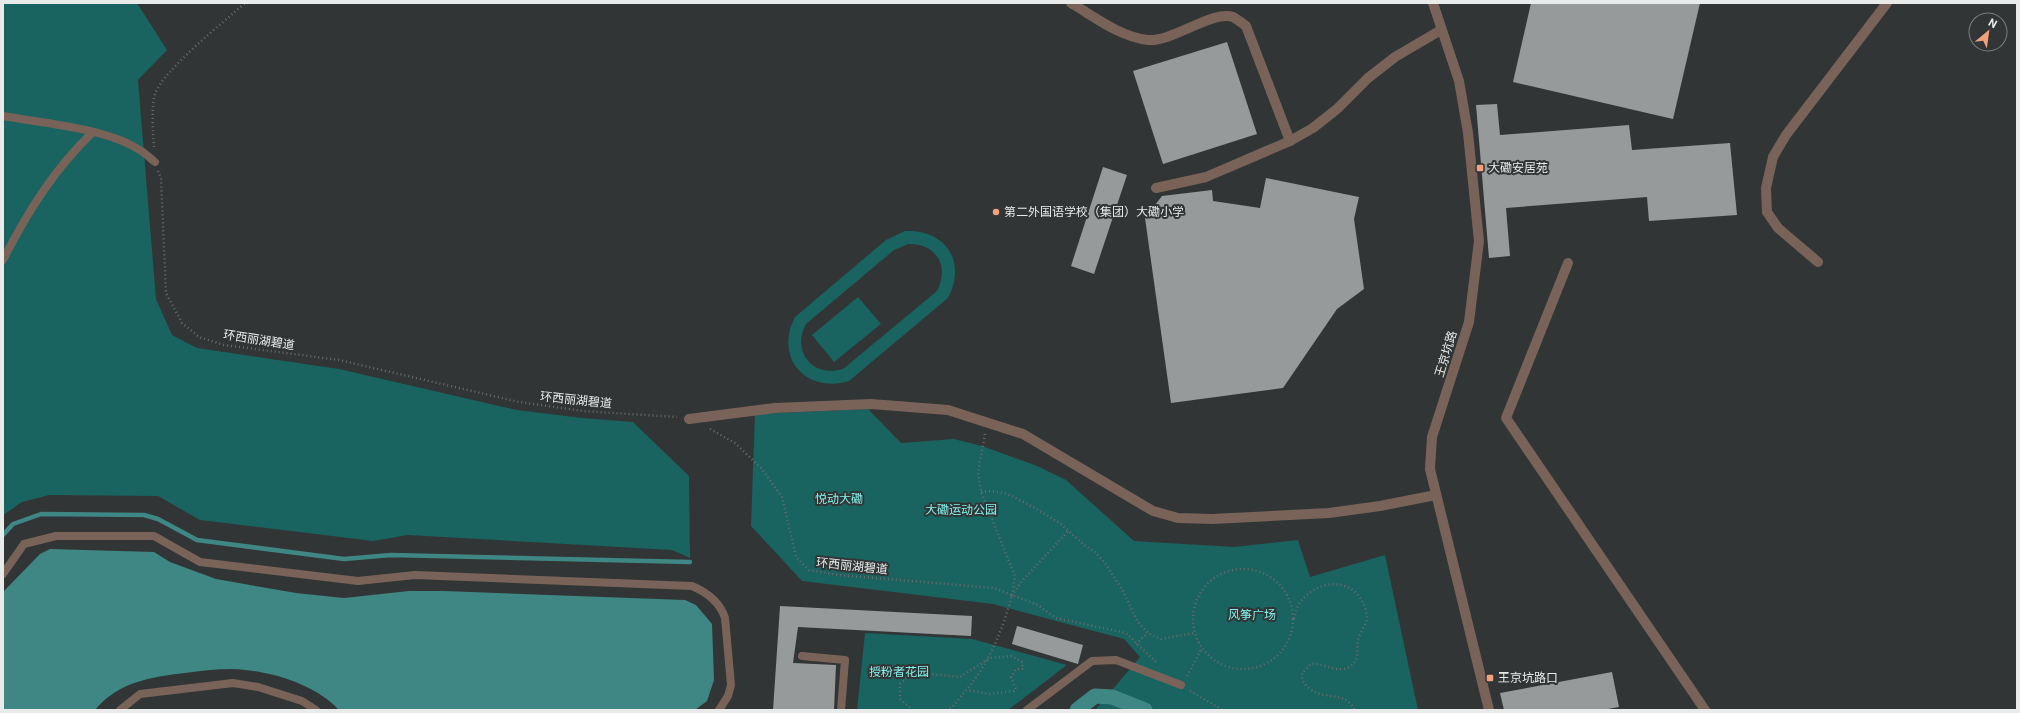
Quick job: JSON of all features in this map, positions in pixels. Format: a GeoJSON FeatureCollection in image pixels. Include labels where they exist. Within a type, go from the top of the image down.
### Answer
{"type":"FeatureCollection","features":[{"type":"Feature","properties":{"kind":"street"},"geometry":{"type":"LineString","coordinates":[[1071,3],[1126,35],[1149,40],[1165,38],[1219,17],[1232,17],[1246,26],[1290,141]]}},
{"type":"Feature","properties":{"kind":"street","name":"王京坑路"},"geometry":{"type":"LineString","coordinates":[[1433,3],[1459,81],[1468,133],[1479,241],[1469,322],[1432,437],[1430,469],[1489,710]]}},
{"type":"Feature","properties":{"kind":"street"},"geometry":{"type":"LineString","coordinates":[[1818,262],[1778,228],[1767,212],[1766,188],[1774,157],[1786,135],[1887,3]]}},
{"type":"Feature","properties":{"kind":"street"},"geometry":{"type":"LineString","coordinates":[[1156,188],[1206,177],[1290,141],[1313,128],[1337,109],[1368,78],[1395,57],[1441,30]]}},
{"type":"Feature","properties":{"kind":"street"},"geometry":{"type":"LineString","coordinates":[[1568,263],[1506,418],[1705,710]]}},
{"type":"Feature","properties":{"kind":"street"},"geometry":{"type":"LineString","coordinates":[[688,419],[775,408],[871,404],[948,410],[1023,434],[1153,511],[1178,518],[1212,519],[1329,513],[1380,506],[1436,495]]}},
{"type":"Feature","properties":{"kind":"lane"},"geometry":{"type":"LineString","coordinates":[[3,116],[93,132],[119,140],[132,146],[155,162]]}},
{"type":"Feature","properties":{"kind":"lane"},"geometry":{"type":"LineString","coordinates":[[3,260],[29,212],[51,178],[71,153],[93,132]]}},
{"type":"Feature","properties":{"kind":"lane"},"geometry":{"type":"LineString","coordinates":[[3,574],[24,544],[56,536],[154,536],[200,562],[358,581],[415,575],[692,586],[714,600],[723,611],[725,618],[731,685],[728,696],[719,710]]}},
{"type":"Feature","properties":{"kind":"lane"},"geometry":{"type":"LineString","coordinates":[[802,656],[845,660],[841,710]]}},
{"type":"Feature","properties":{"kind":"lane"},"geometry":{"type":"LineString","coordinates":[[1027,710],[1092,661],[1116,660],[1181,685]]}},
{"type":"Feature","properties":{"kind":"lane"},"geometry":{"type":"LineString","coordinates":[[120,710],[140,694],[233,683],[258,687],[302,701],[316,710]]}},
{"type":"Feature","properties":{"kind":"path","name":"环西丽湖碧道"},"geometry":{"type":"LineString","coordinates":[[245,3],[170,70],[155,94],[153,126],[155,162],[161,179],[166,293],[182,323],[199,336],[224,345],[340,360],[519,402],[583,411],[688,419],[736,443],[761,468],[782,497],[796,557],[809,570],[839,575],[994,588],[1038,605],[1056,618],[1126,633],[1159,664]]}},
{"type":"Feature","properties":{"kind":"path"},"geometry":{"type":"LineString","coordinates":[[946,710],[951,708],[967,690],[990,658],[1006,619],[1015,576],[981,492],[978,472],[988,422]]}},
{"type":"Feature","properties":{"kind":"path"},"geometry":{"type":"LineString","coordinates":[[981,492],[991,491],[1008,494],[1035,508],[1068,531],[1105,563],[1138,621],[1148,633],[1161,639],[1195,633]]}},
{"type":"Feature","properties":{"kind":"path"},"geometry":{"type":"LineString","coordinates":[[1012,595],[1022,581],[1068,531]]}},
{"type":"Feature","properties":{"kind":"path"},"geometry":{"type":"LineString","coordinates":[[1293,623],[1293,612],[1287,596],[1277,583],[1258,572],[1247,570],[1231,571],[1216,577],[1204,588],[1196,602],[1193,617],[1195,633],[1202,648],[1213,660],[1228,667],[1244,669],[1261,666],[1276,658],[1286,645],[1293,623],[1298,606],[1308,594],[1318,588],[1338,584],[1359,595],[1365,607],[1367,618],[1358,642],[1359,655],[1357,659],[1349,667],[1341,670],[1325,665],[1310,664],[1302,673],[1302,680],[1314,694],[1343,698],[1348,700],[1356,710]]}},
{"type":"Feature","properties":{"kind":"path"},"geometry":{"type":"LineString","coordinates":[[1136,644],[1148,633]]}},
{"type":"Feature","properties":{"kind":"path"},"geometry":{"type":"LineString","coordinates":[[1202,648],[1181,685],[1223,710]]}},
{"type":"Feature","properties":{"kind":"path"},"geometry":{"type":"LineString","coordinates":[[913,710],[900,699],[900,684],[909,676],[921,673],[960,677],[990,658],[1011,656],[1022,662],[1023,669],[1016,669],[1011,677],[1016,689],[1007,693],[990,694],[967,690]]}},
{"type":"Feature","properties":{"kind":"green space"},"geometry":{"type":"Polygon","coordinates":[[[3,3],[137,3],[167,50],[138,80],[156,299],[172,335],[197,348],[339,369],[517,410],[582,418],[633,422],[689,476],[690,558],[672,550],[408,535],[373,541],[200,520],[158,496],[49,495],[22,502],[3,515],[3,3]]]}},
{"type":"Feature","properties":{"kind":"green space"},"geometry":{"type":"Polygon","coordinates":[[[905,231],[919,232],[932,236],[942,242],[949,250],[954,260],[955,272],[953,285],[948,298],[849,381],[833,384],[819,382],[807,377],[798,369],[791,358],[788,346],[789,332],[795,317],[886,240],[905,231]],[[908,244],[894,250],[806,324],[802,334],[801,344],[803,353],[814,366],[822,370],[832,371],[843,369],[937,291],[941,282],[941,265],[933,252],[926,247],[908,244]]]}},
{"type":"Feature","properties":{"kind":"green space"},"geometry":{"type":"Polygon","coordinates":[[[858,297],[881,324],[834,362],[812,335],[858,297]]]}},
{"type":"Feature","properties":{"kind":"green space","name":"悦动大磡"},"geometry":{"type":"Polygon","coordinates":[[[868,409],[901,443],[954,439],[982,446],[1037,466],[1066,480],[1134,541],[1234,547],[1298,540],[1310,577],[1385,555],[1418,710],[1095,710],[1140,657],[1124,639],[993,604],[802,581],[751,526],[755,414],[868,409]]]}},
{"type":"Feature","properties":{"kind":"green space","name":"授粉者花园"},"geometry":{"type":"Polygon","coordinates":[[[865,633],[972,639],[1067,665],[1008,710],[857,710],[865,633]]]}},
{"type":"Feature","properties":{"kind":"shaded area"},"geometry":{"type":"Polygon","coordinates":[[[50,549],[154,552],[170,562],[216,579],[296,593],[344,598],[409,591],[444,591],[685,600],[696,605],[712,624],[714,680],[707,701],[695,710],[339,710],[317,692],[303,685],[260,672],[225,669],[172,675],[136,682],[114,693],[95,710],[3,710],[3,592],[40,554],[50,549]]]}},
{"type":"Feature","properties":{"kind":"building"},"geometry":{"type":"Polygon","coordinates":[[[1531,3],[1700,3],[1673,119],[1513,82],[1531,3]]]}},
{"type":"Feature","properties":{"kind":"building"},"geometry":{"type":"Polygon","coordinates":[[[1227,42],[1257,134],[1163,164],[1133,71],[1227,42]]]}},
{"type":"Feature","properties":{"kind":"building"},"geometry":{"type":"Polygon","coordinates":[[[1497,104],[1500,135],[1629,125],[1632,150],[1730,143],[1737,215],[1649,221],[1647,197],[1506,208],[1510,256],[1489,258],[1476,105],[1497,104]]]}},
{"type":"Feature","properties":{"kind":"building"},"geometry":{"type":"Polygon","coordinates":[[[1103,167],[1127,175],[1094,274],[1071,266],[1103,167]]]}},
{"type":"Feature","properties":{"kind":"building"},"geometry":{"type":"Polygon","coordinates":[[[1266,178],[1359,197],[1354,219],[1364,289],[1337,309],[1283,388],[1171,403],[1145,218],[1162,196],[1212,190],[1213,201],[1260,208],[1266,178]]]}},
{"type":"Feature","properties":{"kind":"building"},"geometry":{"type":"Polygon","coordinates":[[[780,606],[972,616],[971,636],[798,627],[793,663],[836,665],[834,710],[773,710],[780,606]]]}},
{"type":"Feature","properties":{"kind":"building"},"geometry":{"type":"Polygon","coordinates":[[[1017,626],[1083,645],[1078,664],[1012,644],[1017,626]]]}},
{"type":"Feature","properties":{"kind":"building"},"geometry":{"type":"Polygon","coordinates":[[[1612,672],[1619,707],[1602,710],[1504,710],[1500,693],[1612,672]]]}},
{"type":"Feature","properties":{"kind":"waterway"},"geometry":{"type":"LineString","coordinates":[[3,535],[13,524],[41,514],[144,515],[158,519],[197,540],[344,559],[391,555],[690,562]]}},
{"type":"Feature","properties":{"kind":"waterway"},"geometry":{"type":"LineString","coordinates":[[1077,710],[1095,696],[1112,697],[1145,710]]}},
{"type":"Feature","properties":{"kind":"place","name":"大磡安居苑"},"geometry":{"type":"Point","coordinates":[1480,168]}},
{"type":"Feature","properties":{"kind":"place","name":"第二外国语学校（集团）大磡小学"},"geometry":{"type":"Point","coordinates":[996,212]}},
{"type":"Feature","properties":{"kind":"place","name":"王京坑路口"},"geometry":{"type":"Point","coordinates":[1490,678]}},
{"type":"Feature","properties":{"kind":"park label","name":"大磡运动公园"},"geometry":{"type":"Point","coordinates":[961,510]}},
{"type":"Feature","properties":{"kind":"park label","name":"风筝广场"},"geometry":{"type":"Point","coordinates":[1252,615]}}]}
